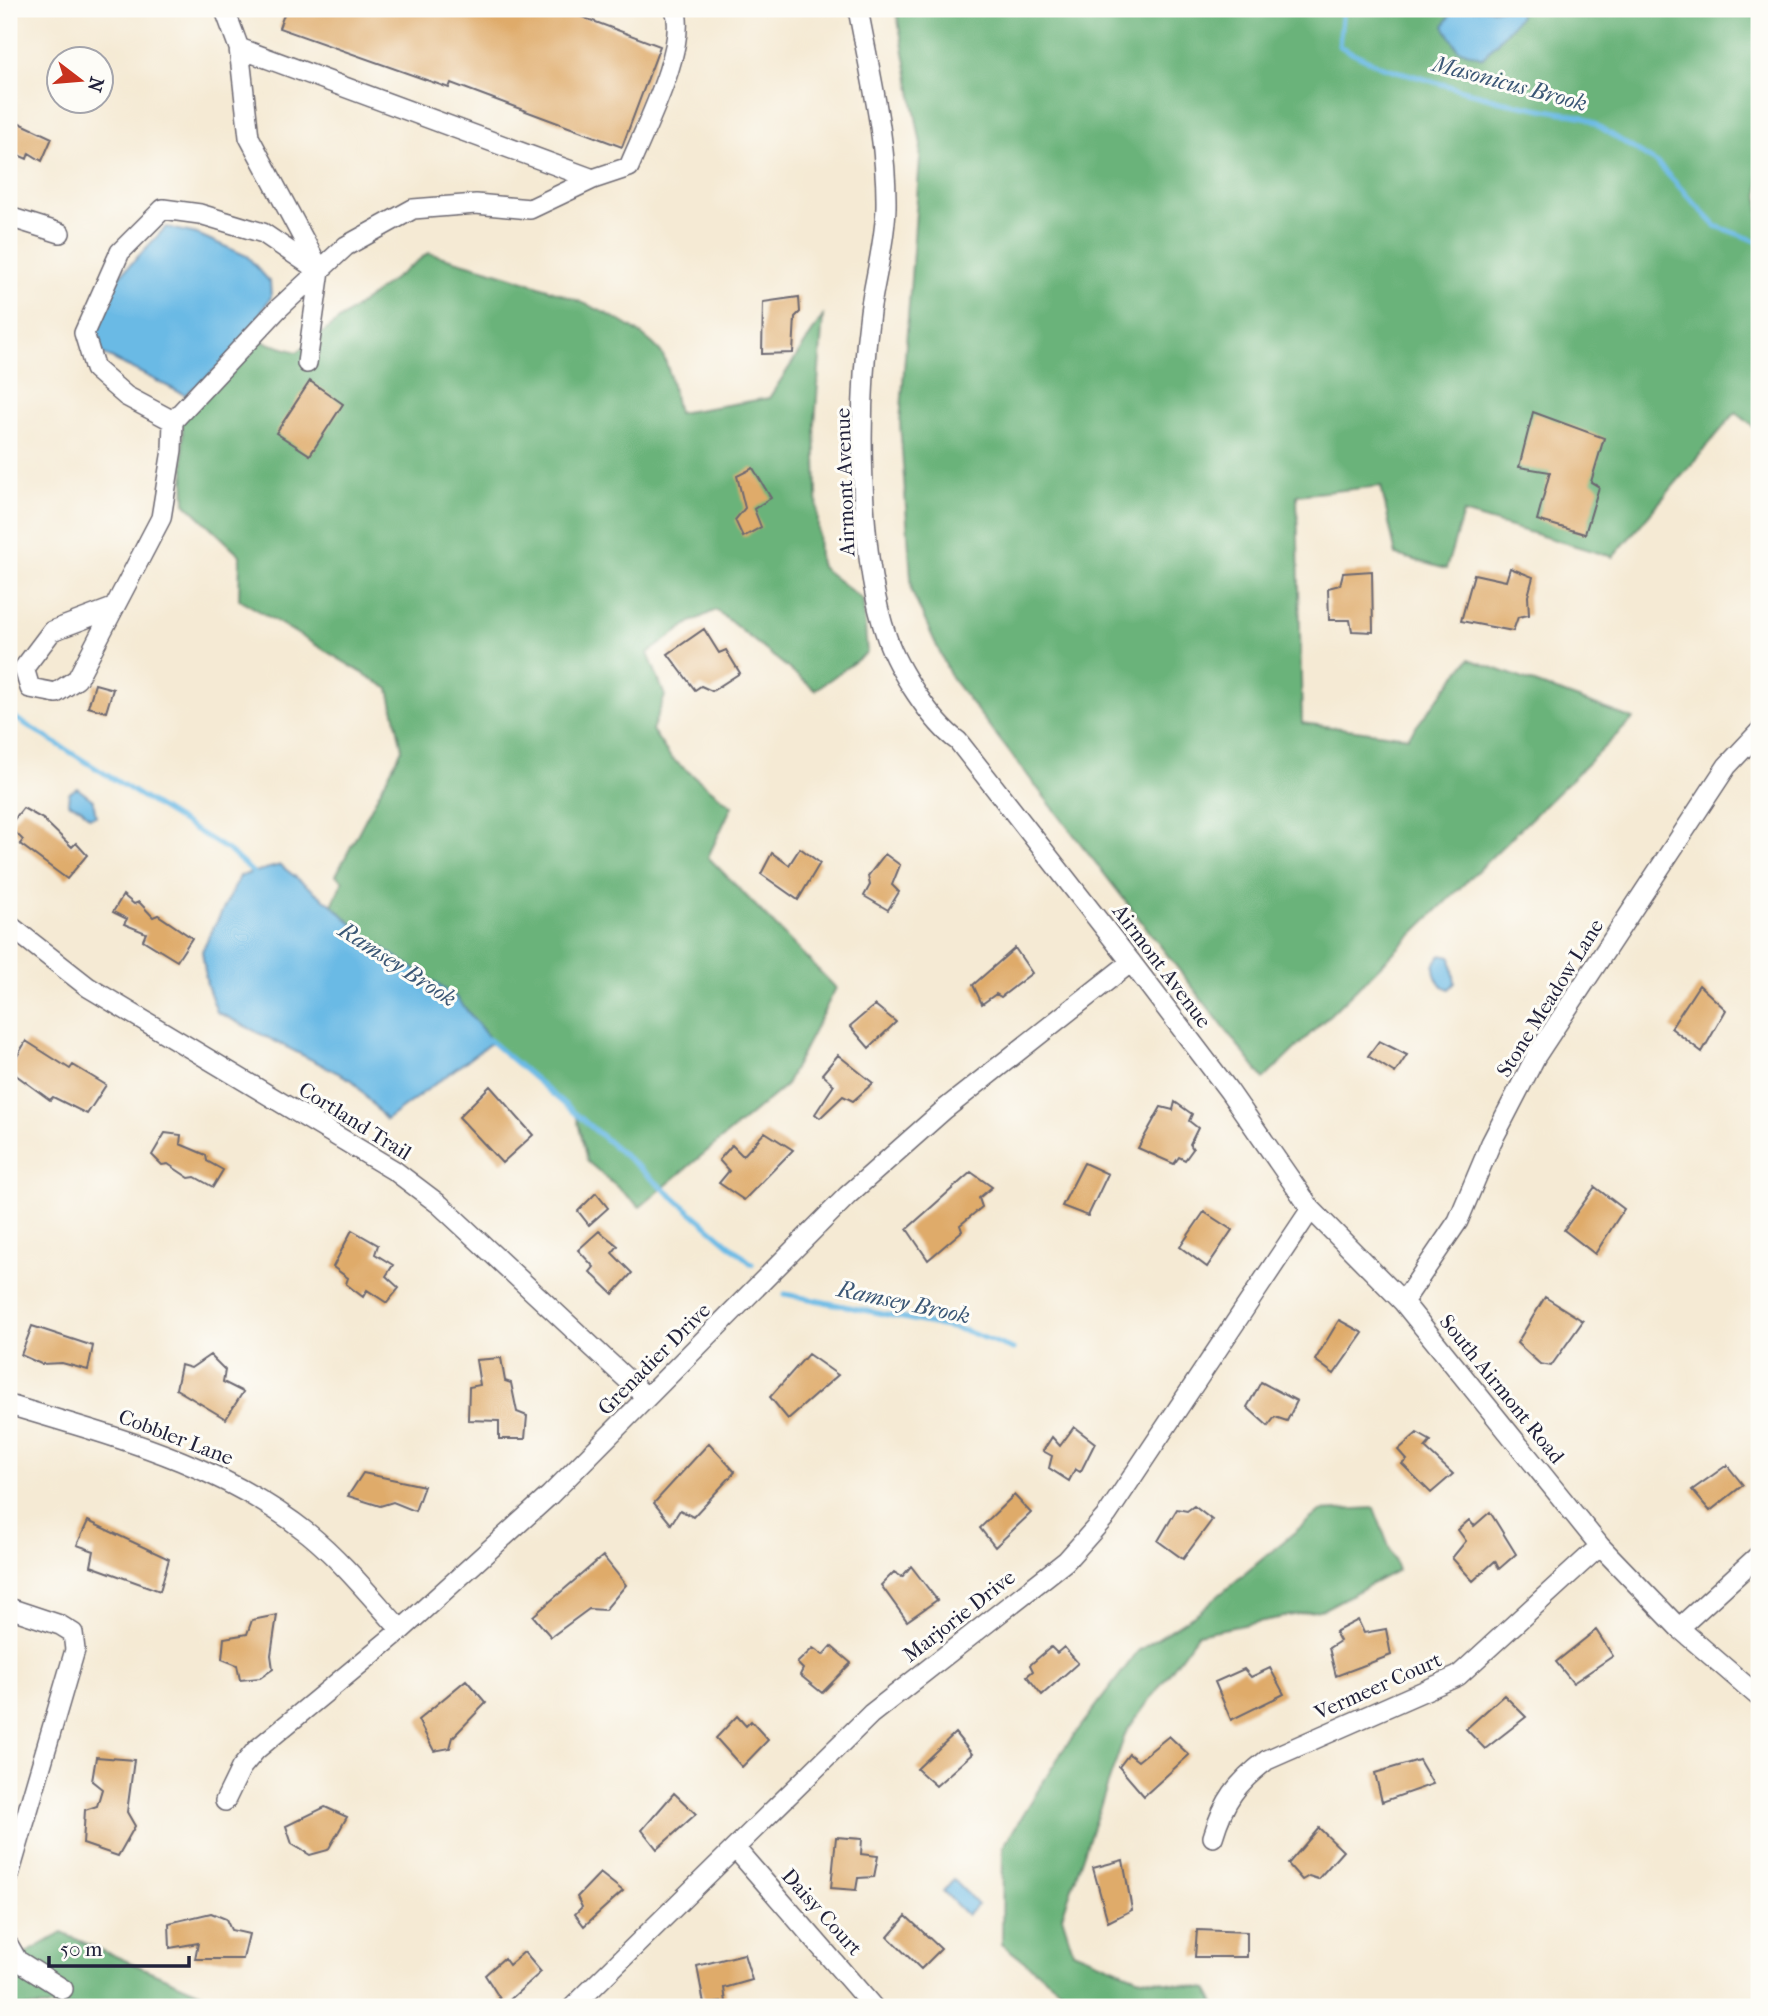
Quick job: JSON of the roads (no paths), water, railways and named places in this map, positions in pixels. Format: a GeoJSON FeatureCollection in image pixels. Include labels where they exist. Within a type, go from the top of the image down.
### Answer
{"type":"FeatureCollection","features":[{"type":"Feature","properties":{"kind":"street"},"geometry":{"type":"LineString","coordinates":[[228,9],[226,13],[239,48],[249,136],[319,270],[307,363]]}},
{"type":"Feature","properties":{"kind":"street"},"geometry":{"type":"LineString","coordinates":[[113,608],[52,631],[23,668],[30,688],[56,693],[77,679],[161,518],[172,450],[173,421],[277,310],[346,246],[413,209],[476,204],[530,209],[593,179],[629,167],[672,62],[678,18],[675,9]]}},
{"type":"Feature","properties":{"kind":"street","name":"Airmont Avenue"},"geometry":{"type":"LineString","coordinates":[[858,9],[883,142],[886,180],[886,212],[865,364],[864,405],[866,525],[887,640],[928,712],[943,731],[958,741],[1229,1091]]}},
{"type":"Feature","properties":{"kind":"street"},"geometry":{"type":"LineString","coordinates":[[239,48],[593,179]]}},
{"type":"Feature","properties":{"kind":"street"},"geometry":{"type":"LineString","coordinates":[[173,421],[127,396],[94,369],[83,333],[120,252],[163,209],[200,214],[263,233],[319,270]]}},
{"type":"Feature","properties":{"kind":"street"},"geometry":{"type":"LineString","coordinates":[[9,217],[60,233]]}},
{"type":"Feature","properties":{"kind":"street","name":"Stone Meadow Lane"},"geometry":{"type":"LineString","coordinates":[[1403,1302],[1458,1220],[1491,1143],[1536,1056],[1727,766],[1759,732]]}},
{"type":"Feature","properties":{"kind":"street","name":"Cortland Trail"},"geometry":{"type":"LineString","coordinates":[[9,926],[89,987],[395,1171],[440,1205],[646,1397]]}},
{"type":"Feature","properties":{"kind":"street","name":"Grenadier Drive"},"geometry":{"type":"LineString","coordinates":[[225,1801],[241,1768],[256,1750],[401,1630],[550,1495],[848,1195],[945,1109],[1131,962]]}},
{"type":"Feature","properties":{"kind":"street","name":"South Airmont Road"},"geometry":{"type":"LineString","coordinates":[[1229,1091],[1311,1209],[1403,1302],[1600,1546],[1679,1628],[1759,1697]]}},
{"type":"Feature","properties":{"kind":"street","name":"Marjorie Drive"},"geometry":{"type":"LineString","coordinates":[[573,2007],[871,1714],[1074,1552],[1107,1516],[1311,1209]]}},
{"type":"Feature","properties":{"kind":"street","name":"Cobbler Lane"},"geometry":{"type":"LineString","coordinates":[[9,1405],[143,1445],[190,1462],[234,1484],[310,1535],[347,1569],[401,1630]]}},
{"type":"Feature","properties":{"kind":"street","name":"Vermeer Court"},"geometry":{"type":"LineString","coordinates":[[1213,1837],[1220,1812],[1240,1781],[1267,1760],[1458,1676],[1600,1546]]}},
{"type":"Feature","properties":{"kind":"street"},"geometry":{"type":"LineString","coordinates":[[1679,1628],[1759,1555]]}},
{"type":"Feature","properties":{"kind":"street"},"geometry":{"type":"LineString","coordinates":[[9,1608],[60,1625],[73,1633],[75,1650],[9,1875]]}},
{"type":"Feature","properties":{"kind":"street","name":"Daisy Court"},"geometry":{"type":"LineString","coordinates":[[735,1847],[873,2007]]}},
{"type":"Feature","properties":{"kind":"street"},"geometry":{"type":"LineString","coordinates":[[9,1946],[17,1960],[63,1989]]}},
{"type":"Feature","properties":{"kind":"water"},"geometry":{"type":"Polygon","coordinates":[[[1453,9],[1519,9],[1520,16],[1483,58],[1458,49],[1444,26],[1453,9]]]}},
{"type":"Feature","properties":{"kind":"water"},"geometry":{"type":"Polygon","coordinates":[[[166,227],[197,234],[247,256],[270,282],[271,297],[234,354],[185,395],[97,351],[90,332],[113,283],[166,227]]]}},
{"type":"Feature","properties":{"kind":"water"},"geometry":{"type":"Polygon","coordinates":[[[77,788],[93,800],[96,816],[89,817],[81,808],[68,803],[69,793],[77,788]]]}},
{"type":"Feature","properties":{"kind":"water"},"geometry":{"type":"Polygon","coordinates":[[[280,865],[332,905],[364,935],[457,998],[492,1042],[386,1120],[352,1080],[217,1012],[207,985],[202,951],[240,876],[280,865]]]}},
{"type":"Feature","properties":{"kind":"water"},"geometry":{"type":"Polygon","coordinates":[[[1441,955],[1451,957],[1455,983],[1449,989],[1440,983],[1435,974],[1435,964],[1441,955]]]}},
{"type":"Feature","properties":{"kind":"water"},"geometry":{"type":"Polygon","coordinates":[[[954,1880],[978,1905],[967,1915],[943,1891],[954,1880]]]}},
{"type":"Feature","properties":{"kind":"waterway","name":"Masonicus Brook"},"geometry":{"type":"LineString","coordinates":[[1343,9],[1339,46],[1380,66],[1500,101],[1584,117],[1658,164],[1716,226],[1759,242]]}},
{"type":"Feature","properties":{"kind":"waterway","name":"Ramsey Brook"},"geometry":{"type":"LineString","coordinates":[[9,714],[229,851],[258,877]]}},
{"type":"Feature","properties":{"kind":"waterway","name":"Ramsey Brook"},"geometry":{"type":"LineString","coordinates":[[488,1039],[752,1264]]}},
{"type":"Feature","properties":{"kind":"waterway","name":"Ramsey Brook"},"geometry":{"type":"LineString","coordinates":[[785,1294],[966,1331],[1013,1349]]}}]}
